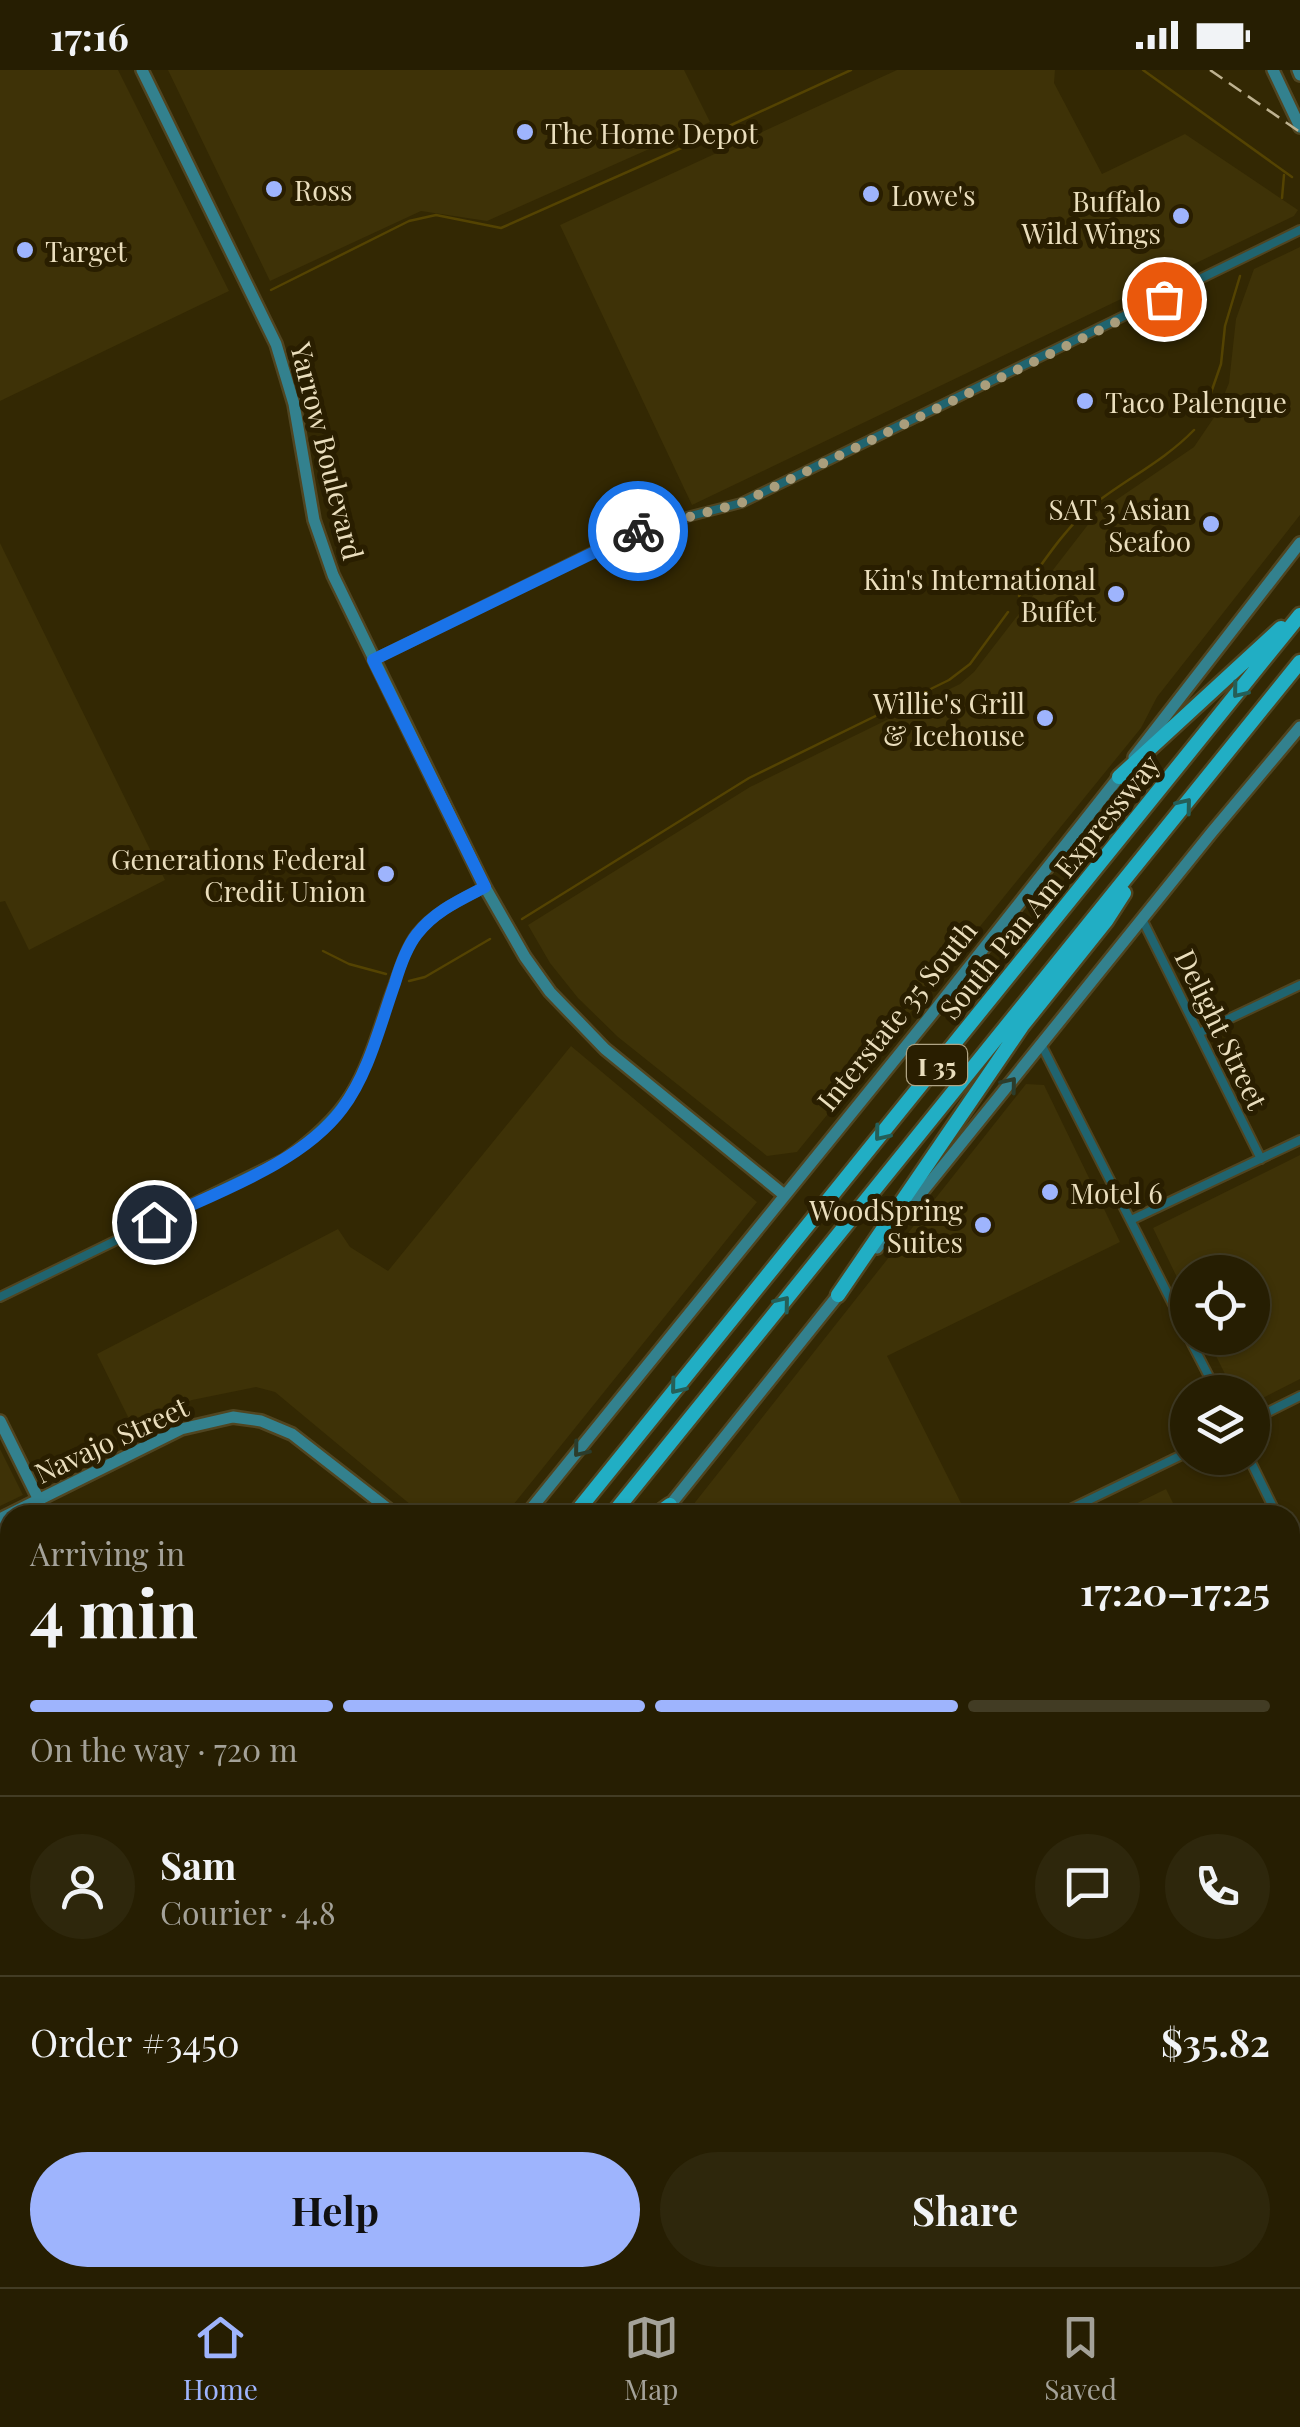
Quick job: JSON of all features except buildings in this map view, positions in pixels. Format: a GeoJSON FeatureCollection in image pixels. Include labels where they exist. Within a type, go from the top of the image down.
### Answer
{"type":"FeatureCollection","features":[{"type":"Feature","properties":{"kind":"highway"},"geometry":{"type":"LineString","coordinates":[[1118,777],[1300,613]]}},
{"type":"Feature","properties":{"kind":"highway","name":"South Pan Am Expressway"},"geometry":{"type":"LineString","coordinates":[[582,1505],[1300,613]]}},
{"type":"Feature","properties":{"kind":"highway","name":"South Pan Am Expressway"},"geometry":{"type":"LineString","coordinates":[[620,1505],[1300,662]]}},
{"type":"Feature","properties":{"kind":"highway"},"geometry":{"type":"LineString","coordinates":[[838,1295],[1022,1026],[1106,921],[1162,834]]}},
{"type":"Feature","properties":{"kind":"main road","name":"Yarrow Boulevard"},"geometry":{"type":"LineString","coordinates":[[142,70],[276,344],[294,404],[318,536],[373,660],[485,887],[525,957],[584,1028],[784,1194]]}},
{"type":"Feature","properties":{"kind":"main road"},"geometry":{"type":"LineString","coordinates":[[1274,70],[1300,127]]}},
{"type":"Feature","properties":{"kind":"main road","name":"Interstate 35 South"},"geometry":{"type":"LineString","coordinates":[[534,1505],[931,1015],[1300,543]]}},
{"type":"Feature","properties":{"kind":"main road"},"geometry":{"type":"LineString","coordinates":[[669,1505],[1300,728]]}},
{"type":"Feature","properties":{"kind":"main road","name":"Navajo Street"},"geometry":{"type":"LineString","coordinates":[[28,1505],[181,1430],[218,1418],[240,1418],[277,1426],[304,1441],[384,1505]]}},
{"type":"Feature","properties":{"kind":"main road"},"geometry":{"type":"LineString","coordinates":[[0,1421],[38,1500]]}},
{"type":"Feature","properties":{"kind":"street"},"geometry":{"type":"LineString","coordinates":[[373,660],[622,538],[652,526],[741,503],[1300,230]]}},
{"type":"Feature","properties":{"kind":"street"},"geometry":{"type":"LineString","coordinates":[[0,1297],[284,1159],[314,1138],[342,1110],[362,1074],[403,959],[416,935],[443,909],[485,887]]}},
{"type":"Feature","properties":{"kind":"street","name":"Delight Street"},"geometry":{"type":"LineString","coordinates":[[1142,919],[1262,1159]]}},
{"type":"Feature","properties":{"kind":"street"},"geometry":{"type":"LineString","coordinates":[[1198,1033],[1300,985]]}},
{"type":"Feature","properties":{"kind":"street"},"geometry":{"type":"LineString","coordinates":[[1041,1044],[1170,1299]]}},
{"type":"Feature","properties":{"kind":"street"},"geometry":{"type":"LineString","coordinates":[[1131,1220],[1300,1140]]}},
{"type":"Feature","properties":{"kind":"street"},"geometry":{"type":"LineString","coordinates":[[1270,1411],[1300,1396]]}},
{"type":"Feature","properties":{"kind":"street"},"geometry":{"type":"LineString","coordinates":[[1079,1505],[1170,1461]]}},
{"type":"Feature","properties":{"kind":"street"},"geometry":{"type":"LineString","coordinates":[[1258,1475],[1273,1505]]}},
{"type":"Feature","properties":{"kind":"shaded area"},"geometry":{"type":"Polygon","coordinates":[[[0,70],[118,70],[229,291],[0,401],[0,70]]]}},
{"type":"Feature","properties":{"kind":"shaded area"},"geometry":{"type":"Polygon","coordinates":[[[168,70],[684,70],[710,122],[487,221],[421,211],[270,281],[168,70]]]}},
{"type":"Feature","properties":{"kind":"shaded area"},"geometry":{"type":"Polygon","coordinates":[[[897,70],[1055,70],[1054,83],[1102,174],[1185,134],[1298,210],[1294,216],[692,505],[560,225],[897,70]]]}},
{"type":"Feature","properties":{"kind":"shaded area"},"geometry":{"type":"Polygon","coordinates":[[[1300,247],[1300,515],[1157,697],[1141,728],[797,1152],[767,1156],[618,1037],[578,998],[550,963],[528,925],[750,787],[960,684],[974,672],[1097,513],[1194,447],[1215,416],[1229,383],[1236,319],[1254,269],[1300,247]]]}},
{"type":"Feature","properties":{"kind":"shaded area"},"geometry":{"type":"Polygon","coordinates":[[[0,543],[165,880],[29,950],[5,901],[0,902],[0,543]]]}},
{"type":"Feature","properties":{"kind":"shaded area"},"geometry":{"type":"Polygon","coordinates":[[[571,1046],[757,1202],[513,1505],[411,1505],[275,1392],[256,1387],[192,1400],[132,1425],[97,1354],[338,1229],[350,1247],[388,1271],[571,1046]]]}},
{"type":"Feature","properties":{"kind":"shaded area"},"geometry":{"type":"Polygon","coordinates":[[[1026,1084],[1044,1085],[1120,1242],[887,1356],[962,1505],[693,1505],[1026,1084]]]}},
{"type":"Feature","properties":{"kind":"shaded area"},"geometry":{"type":"Polygon","coordinates":[[[1300,1155],[1300,1379],[1270,1394],[1270,1375],[1226,1375],[1216,1355],[1270,1355],[1270,1255],[1170,1255],[1170,1263],[1153,1228],[1300,1155]]]}},
{"type":"Feature","properties":{"kind":"shaded area"},"geometry":{"type":"Polygon","coordinates":[[[0,1449],[23,1495],[0,1505],[0,1449]]]}},
{"type":"Feature","properties":{"kind":"shaded area"},"geometry":{"type":"Polygon","coordinates":[[[1166,1489],[1174,1505],[1133,1505],[1166,1489]]]}},
{"type":"Feature","properties":{"kind":"waterway"},"geometry":{"type":"LineString","coordinates":[[729,126],[851,70]]}},
{"type":"Feature","properties":{"kind":"waterway"},"geometry":{"type":"LineString","coordinates":[[1143,70],[1292,177]]}},
{"type":"Feature","properties":{"kind":"waterway"},"geometry":{"type":"LineString","coordinates":[[271,290],[409,221],[436,215],[501,228],[713,134]]}},
{"type":"Feature","properties":{"kind":"waterway"},"geometry":{"type":"LineString","coordinates":[[1282,198],[1284,175]]}},
{"type":"Feature","properties":{"kind":"waterway"},"geometry":{"type":"LineString","coordinates":[[1205,410],[1221,364],[1225,326],[1240,276]]}},
{"type":"Feature","properties":{"kind":"waterway"},"geometry":{"type":"LineString","coordinates":[[1019,596],[1082,515],[1194,430]]}},
{"type":"Feature","properties":{"kind":"waterway"},"geometry":{"type":"LineString","coordinates":[[522,919],[749,778],[949,680],[970,664],[1008,612]]}},
{"type":"Feature","properties":{"kind":"waterway"},"geometry":{"type":"LineString","coordinates":[[409,981],[425,977],[490,939]]}},
{"type":"Feature","properties":{"kind":"waterway"},"geometry":{"type":"LineString","coordinates":[[323,951],[349,964],[386,974]]}},
{"type":"Feature","properties":{"kind":"railway"},"geometry":{"type":"LineString","coordinates":[[1210,70],[1300,132]]}},
{"type":"Feature","properties":{"kind":"way so far"},"geometry":{"type":"LineString","coordinates":[[638,531],[741,503],[1164,299]]}},
{"type":"Feature","properties":{"kind":"place","name":"The Home Depot"},"geometry":{"type":"Point","coordinates":[525,132]}},
{"type":"Feature","properties":{"kind":"place","name":"Ross"},"geometry":{"type":"Point","coordinates":[274,189]}},
{"type":"Feature","properties":{"kind":"place","name":"Lowe's"},"geometry":{"type":"Point","coordinates":[871,194]}},
{"type":"Feature","properties":{"kind":"place","name":"Buffalo Wild Wings"},"geometry":{"type":"Point","coordinates":[1181,216]}},
{"type":"Feature","properties":{"kind":"place","name":"Target"},"geometry":{"type":"Point","coordinates":[25,250]}},
{"type":"Feature","properties":{"kind":"place","name":"Taco Palenque"},"geometry":{"type":"Point","coordinates":[1085,401]}},
{"type":"Feature","properties":{"kind":"place","name":"SAT 3 Asian Seafoo"},"geometry":{"type":"Point","coordinates":[1211,524]}},
{"type":"Feature","properties":{"kind":"place","name":"Kin's International Buffet"},"geometry":{"type":"Point","coordinates":[1116,594]}},
{"type":"Feature","properties":{"kind":"place","name":"Willie's Grill & Icehouse"},"geometry":{"type":"Point","coordinates":[1045,718]}},
{"type":"Feature","properties":{"kind":"place","name":"Generations Federal Credit Union"},"geometry":{"type":"Point","coordinates":[386,874]}},
{"type":"Feature","properties":{"kind":"place","name":"Motel 6"},"geometry":{"type":"Point","coordinates":[1050,1192]}},
{"type":"Feature","properties":{"kind":"place","name":"WoodSpring Suites"},"geometry":{"type":"Point","coordinates":[983,1225]}},
{"type":"Feature","properties":{"kind":"route"},"geometry":{"type":"LineString","coordinates":[[154,1222],[284,1159],[314,1138],[342,1110],[362,1074],[403,959],[416,935],[443,909],[485,887],[373,660],[638,531]]}}]}
